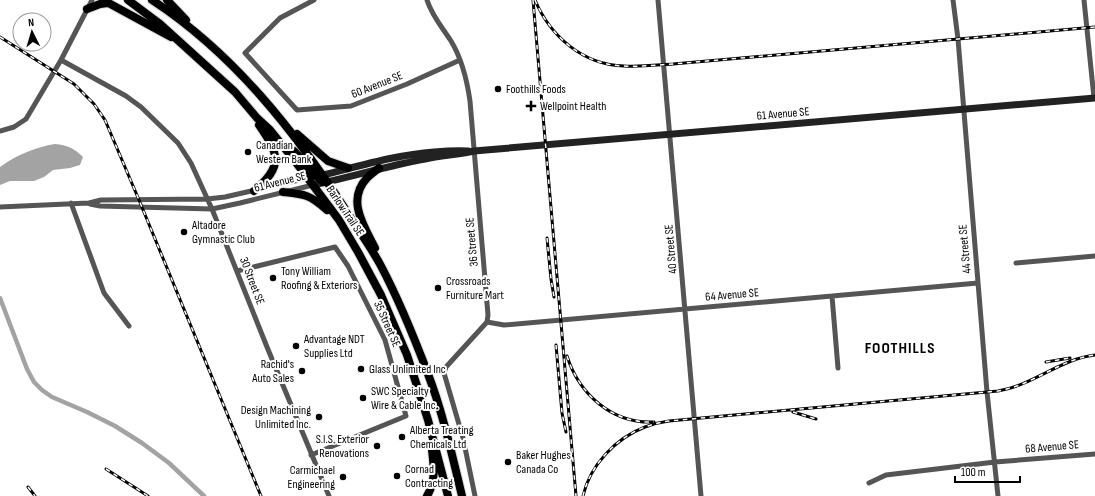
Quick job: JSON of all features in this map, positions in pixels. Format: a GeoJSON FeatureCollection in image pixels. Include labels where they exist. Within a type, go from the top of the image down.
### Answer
{"type":"FeatureCollection","features":[{"type":"Feature","properties":{"kind":"main road","name":"Barlow Trail SE"},"geometry":{"type":"LineString","coordinates":[[128,0],[184,44],[235,92],[257,118],[316,180],[328,182],[380,264],[398,302],[428,375],[443,422],[462,496]]}},
{"type":"Feature","properties":{"kind":"main road","name":"Barlow Trail SE"},"geometry":{"type":"LineString","coordinates":[[152,0],[207,42],[237,70],[280,117],[358,252],[381,295],[395,326],[407,355],[428,420],[448,496]]}},
{"type":"Feature","properties":{"kind":"main road"},"geometry":{"type":"LineString","coordinates":[[167,0],[207,42]]}},
{"type":"Feature","properties":{"kind":"main road"},"geometry":{"type":"LineString","coordinates":[[87,9],[105,2],[184,44]]}},
{"type":"Feature","properties":{"kind":"main road"},"geometry":{"type":"LineString","coordinates":[[280,117],[317,154],[328,162],[348,168]]}},
{"type":"Feature","properties":{"kind":"main road"},"geometry":{"type":"LineString","coordinates":[[254,191],[270,176],[276,160],[272,142],[258,123],[257,118]]}},
{"type":"Feature","properties":{"kind":"main road"},"geometry":{"type":"LineString","coordinates":[[379,168],[367,177],[361,186],[357,194],[357,207],[380,264]]}},
{"type":"Feature","properties":{"kind":"main road"},"geometry":{"type":"LineString","coordinates":[[316,180],[361,242],[370,249]]}},
{"type":"Feature","properties":{"kind":"main road"},"geometry":{"type":"LineString","coordinates":[[283,192],[304,194],[317,202],[339,220]]}},
{"type":"Feature","properties":{"kind":"main road"},"geometry":{"type":"LineString","coordinates":[[427,496],[433,486],[434,478],[434,466],[428,420]]}},
{"type":"Feature","properties":{"kind":"street"},"geometry":{"type":"LineString","coordinates":[[0,131],[14,127],[26,119],[61,60],[92,0]]}},
{"type":"Feature","properties":{"kind":"street","name":"60 Avenue SE"},"geometry":{"type":"LineString","coordinates":[[314,0],[280,18],[245,53],[297,110],[351,106],[407,84],[460,60]]}},
{"type":"Feature","properties":{"kind":"street","name":"36 Street SE"},"geometry":{"type":"LineString","coordinates":[[427,0],[434,17],[452,42],[468,81],[488,315],[487,322]]}},
{"type":"Feature","properties":{"kind":"street","name":"40 Street SE"},"geometry":{"type":"LineString","coordinates":[[658,0],[702,496]]}},
{"type":"Feature","properties":{"kind":"street","name":"44 Street SE"},"geometry":{"type":"LineString","coordinates":[[953,0],[998,496]]}},
{"type":"Feature","properties":{"kind":"street"},"geometry":{"type":"LineString","coordinates":[[1084,0],[1094,98]]}},
{"type":"Feature","properties":{"kind":"street","name":"30 Street SE"},"geometry":{"type":"LineString","coordinates":[[61,60],[126,96],[141,107],[178,143],[191,163],[212,209],[329,496]]}},
{"type":"Feature","properties":{"kind":"street","name":"61 Avenue SE"},"geometry":{"type":"LineString","coordinates":[[328,182],[379,168],[426,158],[474,152],[1094,98]]}},
{"type":"Feature","properties":{"kind":"street","name":"61 Avenue SE"},"geometry":{"type":"LineString","coordinates":[[89,203],[100,206],[212,209],[240,204],[283,192],[348,168],[415,154],[458,150],[474,152]]}},
{"type":"Feature","properties":{"kind":"street","name":"61 Avenue SE"},"geometry":{"type":"LineString","coordinates":[[1,207],[89,203],[101,200],[207,200],[316,180]]}},
{"type":"Feature","properties":{"kind":"street"},"geometry":{"type":"LineString","coordinates":[[71,203],[104,293],[129,326]]}},
{"type":"Feature","properties":{"kind":"street","name":"35 Street SE"},"geometry":{"type":"LineString","coordinates":[[237,271],[335,247],[348,266],[386,340],[406,416],[311,455]]}},
{"type":"Feature","properties":{"kind":"street"},"geometry":{"type":"LineString","coordinates":[[1016,262],[1095,256]]}},
{"type":"Feature","properties":{"kind":"street","name":"64 Avenue SE"},"geometry":{"type":"LineString","coordinates":[[487,322],[504,325],[978,283]]}},
{"type":"Feature","properties":{"kind":"street"},"geometry":{"type":"LineString","coordinates":[[832,296],[838,368]]}},
{"type":"Feature","properties":{"kind":"street"},"geometry":{"type":"LineString","coordinates":[[475,496],[463,438],[444,373],[446,367],[487,322]]}},
{"type":"Feature","properties":{"kind":"street","name":"68 Avenue SE"},"geometry":{"type":"LineString","coordinates":[[869,483],[886,475],[995,462],[1095,454]]}},
{"type":"Feature","properties":{"kind":"shaded area"},"geometry":{"type":"Polygon","coordinates":[[[55,144],[73,149],[80,154],[83,157],[80,165],[53,170],[44,177],[34,181],[10,181],[0,185],[0,167],[26,152],[55,144]]]}},
{"type":"Feature","properties":{"kind":"waterway"},"geometry":{"type":"LineString","coordinates":[[0,298],[27,369],[34,382],[42,390],[52,397],[115,426],[142,443],[169,463],[204,496]]}},
{"type":"Feature","properties":{"kind":"railway"},"geometry":{"type":"LineString","coordinates":[[533,0],[576,496]]}},
{"type":"Feature","properties":{"kind":"railway"},"geometry":{"type":"LineString","coordinates":[[535,0],[549,25],[570,46],[595,60],[624,66],[673,64],[1095,27]]}},
{"type":"Feature","properties":{"kind":"railway"},"geometry":{"type":"LineString","coordinates":[[0,37],[74,84],[94,104],[105,120],[261,496]]}},
{"type":"Feature","properties":{"kind":"railway"},"geometry":{"type":"LineString","coordinates":[[547,238],[554,297]]}},
{"type":"Feature","properties":{"kind":"railway"},"geometry":{"type":"LineString","coordinates":[[556,345],[562,413],[566,432]]}},
{"type":"Feature","properties":{"kind":"railway"},"geometry":{"type":"LineString","coordinates":[[583,496],[586,485],[598,463],[614,445],[634,432],[654,424],[669,421],[998,391],[1011,388],[1070,361],[1095,355]]}},
{"type":"Feature","properties":{"kind":"railway"},"geometry":{"type":"LineString","coordinates":[[567,356],[572,370],[580,383],[599,404],[624,418],[654,422]]}},
{"type":"Feature","properties":{"kind":"railway"},"geometry":{"type":"LineString","coordinates":[[1046,362],[1070,358]]}},
{"type":"Feature","properties":{"kind":"railway"},"geometry":{"type":"LineString","coordinates":[[793,412],[816,419]]}},
{"type":"Feature","properties":{"kind":"railway"},"geometry":{"type":"LineString","coordinates":[[106,469],[148,496]]}},
{"type":"Feature","properties":{"kind":"railway"},"geometry":{"type":"LineString","coordinates":[[28,487],[35,496]]}},
{"type":"Feature","properties":{"kind":"place","name":"Foothills Foods"},"geometry":{"type":"Point","coordinates":[498,89]}},
{"type":"Feature","properties":{"kind":"place","name":"Wellpoint Health"},"geometry":{"type":"Point","coordinates":[531,106]}},
{"type":"Feature","properties":{"kind":"place","name":"Canadian Western Bank"},"geometry":{"type":"Point","coordinates":[248,152]}},
{"type":"Feature","properties":{"kind":"place","name":"Altadore Gymnastic Club"},"geometry":{"type":"Point","coordinates":[184,232]}},
{"type":"Feature","properties":{"kind":"place","name":"Tony William Roofing & Exteriors"},"geometry":{"type":"Point","coordinates":[273,278]}},
{"type":"Feature","properties":{"kind":"place","name":"Crossroads Furniture Mart"},"geometry":{"type":"Point","coordinates":[438,288]}},
{"type":"Feature","properties":{"kind":"place","name":"Advantage NDT Supplies Ltd"},"geometry":{"type":"Point","coordinates":[296,346]}},
{"type":"Feature","properties":{"kind":"place","name":"Glass Unlimited Inc"},"geometry":{"type":"Point","coordinates":[361,369]}},
{"type":"Feature","properties":{"kind":"place","name":"Rachid's Auto Sales"},"geometry":{"type":"Point","coordinates":[302,371]}},
{"type":"Feature","properties":{"kind":"place","name":"SWC Specialty Wire & Cable Inc."},"geometry":{"type":"Point","coordinates":[363,398]}},
{"type":"Feature","properties":{"kind":"place","name":"Design Machining Unlimited Inc."},"geometry":{"type":"Point","coordinates":[319,417]}},
{"type":"Feature","properties":{"kind":"place","name":"Alberta Treating Chemicals Ltd"},"geometry":{"type":"Point","coordinates":[402,437]}},
{"type":"Feature","properties":{"kind":"place","name":"S.I.S. Exterior Renovations"},"geometry":{"type":"Point","coordinates":[377,446]}},
{"type":"Feature","properties":{"kind":"place","name":"Baker Hughes Canada Co"},"geometry":{"type":"Point","coordinates":[508,462]}},
{"type":"Feature","properties":{"kind":"place","name":"Cornad Contracting"},"geometry":{"type":"Point","coordinates":[397,476]}},
{"type":"Feature","properties":{"kind":"place","name":"Carmichael Engineering"},"geometry":{"type":"Point","coordinates":[343,477]}},
{"type":"Feature","properties":{"kind":"district","name":"FOOTHILLS"},"geometry":{"type":"Point","coordinates":[900,348]}}]}
